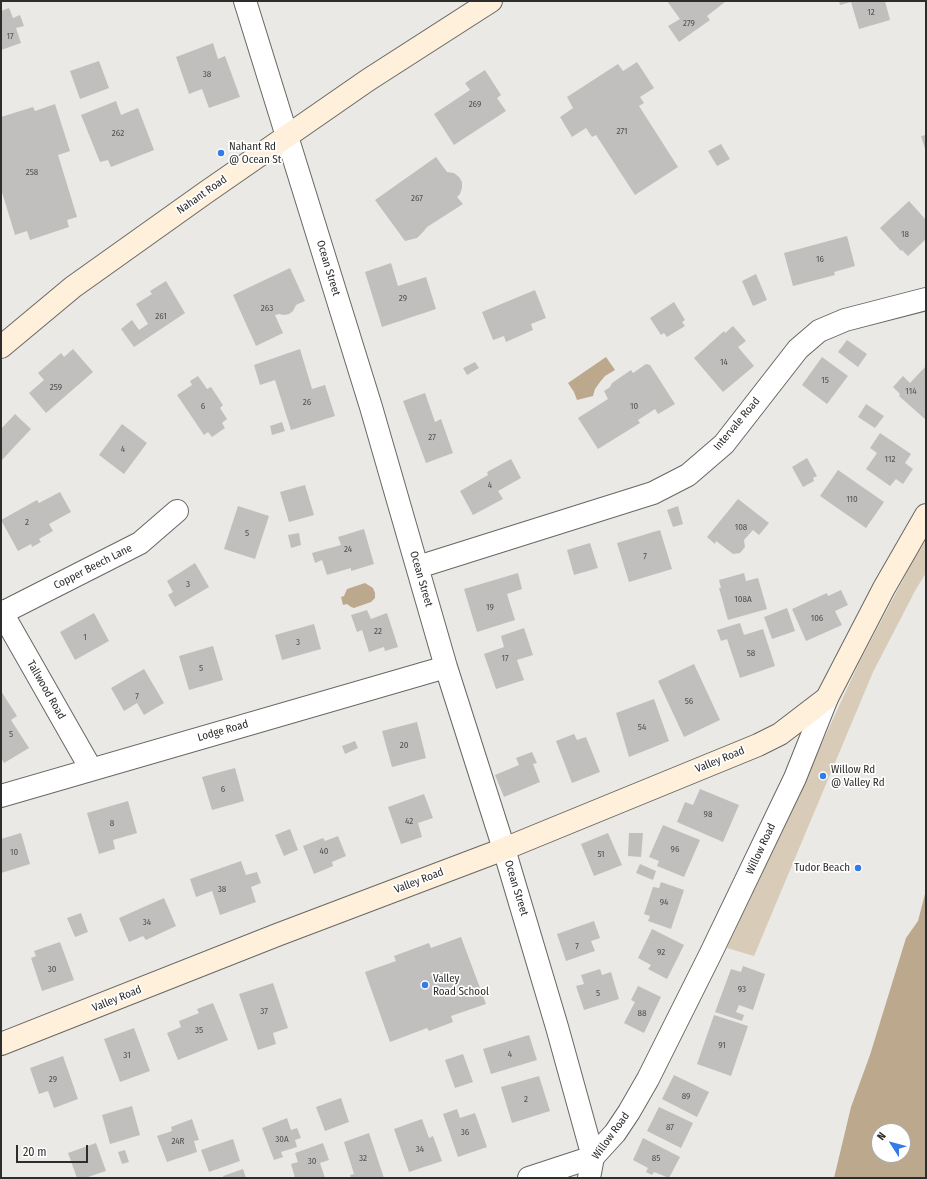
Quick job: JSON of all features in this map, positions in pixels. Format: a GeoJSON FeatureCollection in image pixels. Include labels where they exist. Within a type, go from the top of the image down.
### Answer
{"type":"FeatureCollection","features":[{"type":"Feature","properties":{"kind":"main road","name":"Nahant Road"},"geometry":{"type":"LineString","coordinates":[[1,347],[73,287],[368,80],[490,1]]}},
{"type":"Feature","properties":{"kind":"main road","name":"Willow Road"},"geometry":{"type":"LineString","coordinates":[[827,698],[884,588],[926,515]]}},
{"type":"Feature","properties":{"kind":"main road","name":"Valley Road"},"geometry":{"type":"LineString","coordinates":[[1,1044],[504,849],[758,745],[780,734],[827,698]]}},
{"type":"Feature","properties":{"kind":"street","name":"Ocean Street"},"geometry":{"type":"LineString","coordinates":[[245,1],[373,415],[446,667],[504,849],[557,1027],[591,1168]]}},
{"type":"Feature","properties":{"kind":"street","name":"Intervale Road"},"geometry":{"type":"LineString","coordinates":[[418,567],[653,493],[688,475],[724,444],[798,349],[819,331],[846,320],[926,299]]}},
{"type":"Feature","properties":{"kind":"street","name":"Copper Beech Lane"},"geometry":{"type":"LineString","coordinates":[[2,612],[140,543],[177,511]]}},
{"type":"Feature","properties":{"kind":"street","name":"Tallwood Road"},"geometry":{"type":"LineString","coordinates":[[2,612],[91,769]]}},
{"type":"Feature","properties":{"kind":"street","name":"Lodge Road"},"geometry":{"type":"LineString","coordinates":[[1,796],[446,667]]}},
{"type":"Feature","properties":{"kind":"street","name":"Willow Road"},"geometry":{"type":"LineString","coordinates":[[591,1168],[629,1112],[655,1065],[710,955],[795,778],[827,698]]}},
{"type":"Feature","properties":{"kind":"street"},"geometry":{"type":"LineString","coordinates":[[529,1178],[591,1168]]}},
{"type":"Feature","properties":{"kind":"shaded area"},"geometry":{"type":"Polygon","coordinates":[[[606,357],[615,370],[605,376],[595,389],[593,396],[577,400],[568,383],[606,357]]]}},
{"type":"Feature","properties":{"kind":"shaded area"},"geometry":{"type":"Polygon","coordinates":[[[926,540],[926,573],[916,589],[873,672],[754,956],[727,948],[859,663],[914,559],[926,540]]]}},
{"type":"Feature","properties":{"kind":"shaded area"},"geometry":{"type":"Polygon","coordinates":[[[365,583],[373,588],[375,593],[375,598],[371,602],[354,608],[347,604],[343,605],[341,597],[344,596],[347,589],[365,583]]]}},
{"type":"Feature","properties":{"kind":"shaded area"},"geometry":{"type":"Polygon","coordinates":[[[926,890],[926,1178],[834,1178],[851,1107],[870,1055],[906,938],[918,921],[926,890]]]}},
{"type":"Feature","properties":{"kind":"building"},"geometry":{"type":"Polygon","coordinates":[[[667,1],[725,2],[707,16],[710,20],[679,42],[668,26],[680,19],[667,1]]]}},
{"type":"Feature","properties":{"kind":"building"},"geometry":{"type":"Polygon","coordinates":[[[839,1],[885,1],[890,20],[859,29],[851,2],[840,5],[839,1]]]}},
{"type":"Feature","properties":{"kind":"building"},"geometry":{"type":"Polygon","coordinates":[[[9,8],[13,18],[20,15],[24,26],[16,28],[21,43],[1,50],[1,11],[9,8]]]}},
{"type":"Feature","properties":{"kind":"building"},"geometry":{"type":"Polygon","coordinates":[[[213,43],[218,59],[225,56],[240,97],[209,108],[202,89],[189,94],[176,57],[213,43]]]}},
{"type":"Feature","properties":{"kind":"building"},"geometry":{"type":"Polygon","coordinates":[[[99,61],[109,88],[80,99],[70,71],[99,61]]]}},
{"type":"Feature","properties":{"kind":"building"},"geometry":{"type":"Polygon","coordinates":[[[637,62],[654,88],[640,97],[644,103],[639,106],[678,167],[635,195],[596,135],[592,137],[586,128],[572,137],[560,117],[573,108],[567,97],[618,64],[623,71],[637,62]]]}},
{"type":"Feature","properties":{"kind":"building"},"geometry":{"type":"Polygon","coordinates":[[[485,70],[501,95],[497,98],[506,111],[454,145],[434,114],[470,90],[465,83],[485,70]]]}},
{"type":"Feature","properties":{"kind":"building"},"geometry":{"type":"Polygon","coordinates":[[[116,101],[121,115],[138,108],[154,150],[111,167],[108,160],[100,162],[81,115],[116,101]]]}},
{"type":"Feature","properties":{"kind":"building"},"geometry":{"type":"Polygon","coordinates":[[[55,104],[70,151],[58,155],[77,217],[67,220],[69,227],[30,240],[27,231],[15,235],[1,189],[1,117],[33,107],[35,111],[55,104]]]}},
{"type":"Feature","properties":{"kind":"building"},"geometry":{"type":"Polygon","coordinates":[[[926,135],[926,152],[921,136],[926,135]]]}},
{"type":"Feature","properties":{"kind":"building"},"geometry":{"type":"Polygon","coordinates":[[[721,144],[730,159],[717,166],[708,151],[721,144]]]}},
{"type":"Feature","properties":{"kind":"building"},"geometry":{"type":"Polygon","coordinates":[[[436,157],[447,172],[454,173],[462,182],[460,194],[457,197],[463,204],[427,227],[417,238],[405,241],[375,200],[436,157]]]}},
{"type":"Feature","properties":{"kind":"building"},"geometry":{"type":"Polygon","coordinates":[[[909,201],[926,220],[926,239],[908,256],[902,250],[901,251],[880,228],[909,201]]]}},
{"type":"Feature","properties":{"kind":"building"},"geometry":{"type":"Polygon","coordinates":[[[847,236],[855,266],[834,272],[835,275],[793,286],[784,253],[847,236]]]}},
{"type":"Feature","properties":{"kind":"building"},"geometry":{"type":"Polygon","coordinates":[[[391,263],[398,286],[426,277],[436,309],[382,327],[365,272],[391,263]]]}},
{"type":"Feature","properties":{"kind":"building"},"geometry":{"type":"Polygon","coordinates":[[[290,268],[305,301],[296,305],[293,311],[289,314],[275,315],[283,333],[256,346],[233,295],[290,268]]]}},
{"type":"Feature","properties":{"kind":"building"},"geometry":{"type":"Polygon","coordinates":[[[756,274],[767,300],[753,306],[742,281],[756,274]]]}},
{"type":"Feature","properties":{"kind":"building"},"geometry":{"type":"Polygon","coordinates":[[[166,281],[185,313],[134,347],[121,329],[132,320],[139,330],[148,324],[136,304],[152,294],[150,291],[166,281]]]}},
{"type":"Feature","properties":{"kind":"building"},"geometry":{"type":"Polygon","coordinates":[[[535,290],[546,318],[531,324],[533,330],[506,342],[504,336],[493,340],[482,312],[535,290]]]}},
{"type":"Feature","properties":{"kind":"building"},"geometry":{"type":"Polygon","coordinates":[[[674,302],[685,320],[682,322],[685,326],[667,337],[664,333],[661,335],[650,318],[674,302]]]}},
{"type":"Feature","properties":{"kind":"building"},"geometry":{"type":"Polygon","coordinates":[[[733,326],[746,341],[738,347],[754,366],[723,392],[694,358],[724,331],[725,333],[733,326]]]}},
{"type":"Feature","properties":{"kind":"building"},"geometry":{"type":"Polygon","coordinates":[[[847,340],[867,354],[858,367],[838,352],[847,340]]]}},
{"type":"Feature","properties":{"kind":"building"},"geometry":{"type":"Polygon","coordinates":[[[73,349],[93,372],[46,413],[29,393],[44,380],[38,373],[61,353],[64,357],[73,349]]]}},
{"type":"Feature","properties":{"kind":"building"},"geometry":{"type":"Polygon","coordinates":[[[300,349],[312,389],[325,385],[335,416],[291,430],[275,380],[260,385],[254,365],[300,349]]]}},
{"type":"Feature","properties":{"kind":"building"},"geometry":{"type":"Polygon","coordinates":[[[822,357],[848,376],[827,404],[802,385],[822,357]]]}},
{"type":"Feature","properties":{"kind":"building"},"geometry":{"type":"Polygon","coordinates":[[[475,362],[479,368],[467,375],[463,368],[475,362]]]}},
{"type":"Feature","properties":{"kind":"building"},"geometry":{"type":"Polygon","coordinates":[[[646,364],[650,365],[675,404],[658,414],[655,409],[638,420],[640,423],[598,449],[578,418],[608,399],[604,391],[610,387],[612,383],[631,370],[633,373],[646,364]]]}},
{"type":"Feature","properties":{"kind":"building"},"geometry":{"type":"Polygon","coordinates":[[[926,366],[926,420],[899,396],[900,394],[893,387],[903,376],[910,383],[926,366]]]}},
{"type":"Feature","properties":{"kind":"building"},"geometry":{"type":"Polygon","coordinates":[[[198,376],[207,389],[211,387],[223,405],[220,408],[227,419],[222,423],[225,428],[212,437],[208,432],[204,435],[177,395],[192,385],[190,381],[198,376]]]}},
{"type":"Feature","properties":{"kind":"building"},"geometry":{"type":"Polygon","coordinates":[[[425,393],[435,422],[441,419],[453,453],[426,463],[403,401],[425,393]]]}},
{"type":"Feature","properties":{"kind":"building"},"geometry":{"type":"Polygon","coordinates":[[[866,404],[884,416],[875,428],[858,417],[866,404]]]}},
{"type":"Feature","properties":{"kind":"building"},"geometry":{"type":"Polygon","coordinates":[[[15,414],[31,429],[1,461],[1,429],[15,414]]]}},
{"type":"Feature","properties":{"kind":"building"},"geometry":{"type":"Polygon","coordinates":[[[282,422],[285,431],[272,435],[270,426],[282,422]]]}},
{"type":"Feature","properties":{"kind":"building"},"geometry":{"type":"Polygon","coordinates":[[[122,424],[147,443],[124,474],[99,455],[122,424]]]}},
{"type":"Feature","properties":{"kind":"building"},"geometry":{"type":"Polygon","coordinates":[[[880,433],[911,454],[905,463],[913,469],[903,484],[896,479],[890,486],[866,469],[877,453],[870,448],[880,433]]]}},
{"type":"Feature","properties":{"kind":"building"},"geometry":{"type":"Polygon","coordinates":[[[807,458],[817,476],[813,478],[814,481],[803,487],[792,467],[807,458]]]}},
{"type":"Feature","properties":{"kind":"building"},"geometry":{"type":"Polygon","coordinates":[[[511,459],[521,478],[498,491],[503,499],[473,515],[460,491],[488,475],[487,472],[511,459]]]}},
{"type":"Feature","properties":{"kind":"building"},"geometry":{"type":"Polygon","coordinates":[[[838,470],[884,502],[866,528],[820,496],[838,470]]]}},
{"type":"Feature","properties":{"kind":"building"},"geometry":{"type":"Polygon","coordinates":[[[305,485],[314,515],[289,522],[280,492],[305,485]]]}},
{"type":"Feature","properties":{"kind":"building"},"geometry":{"type":"Polygon","coordinates":[[[60,492],[71,512],[49,524],[53,531],[39,539],[41,542],[32,547],[31,544],[18,551],[1,520],[37,500],[39,503],[60,492]]]}},
{"type":"Feature","properties":{"kind":"building"},"geometry":{"type":"Polygon","coordinates":[[[738,499],[769,523],[759,535],[753,530],[744,540],[745,547],[740,553],[733,554],[716,541],[715,544],[707,537],[738,499]]]}},
{"type":"Feature","properties":{"kind":"building"},"geometry":{"type":"Polygon","coordinates":[[[238,506],[269,516],[255,559],[224,549],[238,506]]]}},
{"type":"Feature","properties":{"kind":"building"},"geometry":{"type":"Polygon","coordinates":[[[678,506],[683,524],[673,527],[667,510],[678,506]]]}},
{"type":"Feature","properties":{"kind":"building"},"geometry":{"type":"Polygon","coordinates":[[[364,529],[374,564],[351,571],[351,568],[327,575],[322,560],[315,563],[312,553],[341,545],[338,537],[364,529]]]}},
{"type":"Feature","properties":{"kind":"building"},"geometry":{"type":"Polygon","coordinates":[[[660,530],[672,569],[629,582],[617,543],[660,530]]]}},
{"type":"Feature","properties":{"kind":"building"},"geometry":{"type":"Polygon","coordinates":[[[299,533],[301,545],[291,548],[288,535],[299,533]]]}},
{"type":"Feature","properties":{"kind":"building"},"geometry":{"type":"Polygon","coordinates":[[[590,543],[598,568],[574,575],[567,550],[590,543]]]}},
{"type":"Feature","properties":{"kind":"building"},"geometry":{"type":"Polygon","coordinates":[[[195,563],[209,587],[175,607],[168,595],[173,592],[167,581],[195,563]]]}},
{"type":"Feature","properties":{"kind":"building"},"geometry":{"type":"Polygon","coordinates":[[[518,573],[522,589],[507,594],[515,620],[477,632],[464,589],[518,573]]]}},
{"type":"Feature","properties":{"kind":"building"},"geometry":{"type":"Polygon","coordinates":[[[744,573],[746,581],[758,578],[767,609],[728,620],[719,588],[721,588],[719,580],[744,573]]]}},
{"type":"Feature","properties":{"kind":"building"},"geometry":{"type":"Polygon","coordinates":[[[841,590],[848,605],[835,611],[842,625],[806,641],[792,609],[827,593],[828,596],[841,590]]]}},
{"type":"Feature","properties":{"kind":"building"},"geometry":{"type":"Polygon","coordinates":[[[787,608],[795,631],[772,639],[764,617],[787,608]]]}},
{"type":"Feature","properties":{"kind":"building"},"geometry":{"type":"Polygon","coordinates":[[[367,610],[371,619],[387,613],[398,647],[385,651],[384,647],[369,652],[362,630],[357,632],[351,615],[367,610]]]}},
{"type":"Feature","properties":{"kind":"building"},"geometry":{"type":"Polygon","coordinates":[[[94,613],[109,641],[75,660],[60,632],[94,613]]]}},
{"type":"Feature","properties":{"kind":"building"},"geometry":{"type":"Polygon","coordinates":[[[740,623],[744,635],[763,629],[775,666],[740,678],[727,639],[721,641],[717,630],[740,623]]]}},
{"type":"Feature","properties":{"kind":"building"},"geometry":{"type":"Polygon","coordinates":[[[314,624],[321,649],[282,660],[275,635],[314,624]]]}},
{"type":"Feature","properties":{"kind":"building"},"geometry":{"type":"Polygon","coordinates":[[[524,628],[533,655],[517,660],[524,680],[496,689],[484,654],[504,647],[501,636],[524,628]]]}},
{"type":"Feature","properties":{"kind":"building"},"geometry":{"type":"Polygon","coordinates":[[[213,646],[223,680],[189,690],[179,656],[213,646]]]}},
{"type":"Feature","properties":{"kind":"building"},"geometry":{"type":"Polygon","coordinates":[[[694,664],[720,720],[684,737],[658,681],[694,664]]]}},
{"type":"Feature","properties":{"kind":"building"},"geometry":{"type":"Polygon","coordinates":[[[144,669],[164,703],[144,715],[137,703],[124,711],[111,688],[144,669]]]}},
{"type":"Feature","properties":{"kind":"building"},"geometry":{"type":"Polygon","coordinates":[[[1,691],[17,716],[11,720],[29,748],[4,763],[1,758],[1,691]]]}},
{"type":"Feature","properties":{"kind":"building"},"geometry":{"type":"Polygon","coordinates":[[[654,699],[669,741],[629,757],[616,713],[654,699]]]}},
{"type":"Feature","properties":{"kind":"building"},"geometry":{"type":"Polygon","coordinates":[[[417,722],[426,758],[392,767],[382,731],[417,722]]]}},
{"type":"Feature","properties":{"kind":"building"},"geometry":{"type":"Polygon","coordinates":[[[574,734],[577,740],[586,737],[600,772],[572,783],[556,741],[574,734]]]}},
{"type":"Feature","properties":{"kind":"building"},"geometry":{"type":"Polygon","coordinates":[[[355,741],[358,748],[345,754],[342,746],[355,741]]]}},
{"type":"Feature","properties":{"kind":"building"},"geometry":{"type":"Polygon","coordinates":[[[532,752],[537,763],[533,764],[540,782],[504,797],[495,775],[519,765],[516,758],[532,752]]]}},
{"type":"Feature","properties":{"kind":"building"},"geometry":{"type":"Polygon","coordinates":[[[235,768],[244,801],[212,810],[202,777],[235,768]]]}},
{"type":"Feature","properties":{"kind":"building"},"geometry":{"type":"Polygon","coordinates":[[[700,789],[739,805],[723,842],[677,822],[685,802],[693,805],[700,789]]]}},
{"type":"Feature","properties":{"kind":"building"},"geometry":{"type":"Polygon","coordinates":[[[424,794],[433,818],[418,823],[422,837],[401,844],[388,807],[424,794]]]}},
{"type":"Feature","properties":{"kind":"building"},"geometry":{"type":"Polygon","coordinates":[[[128,801],[137,833],[113,840],[115,849],[99,854],[87,813],[128,801]]]}},
{"type":"Feature","properties":{"kind":"building"},"geometry":{"type":"Polygon","coordinates":[[[663,825],[700,840],[684,877],[657,866],[659,861],[649,857],[663,825]]]}},
{"type":"Feature","properties":{"kind":"building"},"geometry":{"type":"Polygon","coordinates":[[[290,829],[298,850],[284,856],[275,835],[290,829]]]}},
{"type":"Feature","properties":{"kind":"building"},"geometry":{"type":"Polygon","coordinates":[[[21,833],[30,864],[1,873],[1,839],[21,833]]]}},
{"type":"Feature","properties":{"kind":"building"},"geometry":{"type":"Polygon","coordinates":[[[608,833],[622,865],[594,876],[581,844],[608,833]]]}},
{"type":"Feature","properties":{"kind":"building"},"geometry":{"type":"Polygon","coordinates":[[[629,833],[643,833],[641,857],[628,856],[629,833]]]}},
{"type":"Feature","properties":{"kind":"building"},"geometry":{"type":"Polygon","coordinates":[[[338,836],[346,856],[332,862],[333,866],[314,874],[303,846],[323,838],[325,841],[338,836]]]}},
{"type":"Feature","properties":{"kind":"building"},"geometry":{"type":"Polygon","coordinates":[[[241,861],[246,875],[257,872],[261,883],[251,887],[256,902],[220,915],[212,891],[196,897],[190,879],[241,861]]]}},
{"type":"Feature","properties":{"kind":"building"},"geometry":{"type":"Polygon","coordinates":[[[640,864],[656,871],[653,880],[636,873],[640,864]]]}},
{"type":"Feature","properties":{"kind":"building"},"geometry":{"type":"Polygon","coordinates":[[[661,882],[684,890],[671,929],[648,921],[650,916],[644,914],[653,887],[659,888],[661,882]]]}},
{"type":"Feature","properties":{"kind":"building"},"geometry":{"type":"Polygon","coordinates":[[[164,898],[176,926],[146,940],[143,936],[129,942],[119,918],[164,898]]]}},
{"type":"Feature","properties":{"kind":"building"},"geometry":{"type":"Polygon","coordinates":[[[81,913],[88,932],[75,937],[67,918],[81,913]]]}},
{"type":"Feature","properties":{"kind":"building"},"geometry":{"type":"Polygon","coordinates":[[[594,921],[600,938],[591,941],[595,951],[566,961],[557,934],[594,921]]]}},
{"type":"Feature","properties":{"kind":"building"},"geometry":{"type":"Polygon","coordinates":[[[652,929],[684,945],[667,979],[648,969],[651,965],[638,958],[652,929]]]}},
{"type":"Feature","properties":{"kind":"building"},"geometry":{"type":"Polygon","coordinates":[[[461,937],[486,1004],[451,1016],[453,1022],[429,1031],[427,1028],[390,1042],[365,972],[396,961],[394,956],[429,943],[431,948],[461,937]]]}},
{"type":"Feature","properties":{"kind":"building"},"geometry":{"type":"Polygon","coordinates":[[[60,942],[74,980],[42,991],[31,958],[36,956],[34,951],[60,942]]]}},
{"type":"Feature","properties":{"kind":"building"},"geometry":{"type":"Polygon","coordinates":[[[743,966],[765,974],[753,1010],[739,1005],[736,1012],[744,1015],[742,1021],[715,1012],[731,969],[741,972],[743,966]]]}},
{"type":"Feature","properties":{"kind":"building"},"geometry":{"type":"Polygon","coordinates":[[[600,969],[602,975],[611,972],[619,999],[584,1010],[576,986],[584,984],[581,975],[600,969]]]}},
{"type":"Feature","properties":{"kind":"building"},"geometry":{"type":"Polygon","coordinates":[[[273,983],[288,1028],[273,1033],[276,1044],[258,1050],[239,994],[273,983]]]}},
{"type":"Feature","properties":{"kind":"building"},"geometry":{"type":"Polygon","coordinates":[[[638,986],[661,997],[644,1033],[624,1023],[635,1002],[631,1000],[638,986]]]}},
{"type":"Feature","properties":{"kind":"building"},"geometry":{"type":"Polygon","coordinates":[[[213,1003],[228,1040],[178,1060],[167,1033],[181,1027],[179,1021],[199,1013],[197,1009],[213,1003]]]}},
{"type":"Feature","properties":{"kind":"building"},"geometry":{"type":"Polygon","coordinates":[[[714,1015],[748,1026],[731,1076],[697,1064],[714,1015]]]}},
{"type":"Feature","properties":{"kind":"building"},"geometry":{"type":"Polygon","coordinates":[[[134,1028],[150,1071],[120,1082],[104,1039],[134,1028]]]}},
{"type":"Feature","properties":{"kind":"building"},"geometry":{"type":"Polygon","coordinates":[[[529,1035],[537,1060],[491,1074],[483,1049],[529,1035]]]}},
{"type":"Feature","properties":{"kind":"building"},"geometry":{"type":"Polygon","coordinates":[[[463,1054],[473,1082],[455,1088],[445,1060],[463,1054]]]}},
{"type":"Feature","properties":{"kind":"building"},"geometry":{"type":"Polygon","coordinates":[[[63,1056],[78,1099],[54,1108],[48,1091],[39,1094],[30,1068],[63,1056]]]}},
{"type":"Feature","properties":{"kind":"building"},"geometry":{"type":"Polygon","coordinates":[[[674,1075],[709,1092],[697,1117],[662,1099],[674,1075]]]}},
{"type":"Feature","properties":{"kind":"building"},"geometry":{"type":"Polygon","coordinates":[[[539,1076],[550,1111],[512,1123],[501,1087],[539,1076]]]}},
{"type":"Feature","properties":{"kind":"building"},"geometry":{"type":"Polygon","coordinates":[[[341,1098],[349,1122],[325,1131],[316,1107],[341,1098]]]}},
{"type":"Feature","properties":{"kind":"building"},"geometry":{"type":"Polygon","coordinates":[[[132,1106],[140,1135],[110,1144],[102,1115],[132,1106]]]}},
{"type":"Feature","properties":{"kind":"building"},"geometry":{"type":"Polygon","coordinates":[[[659,1107],[693,1123],[681,1148],[647,1131],[659,1107]]]}},
{"type":"Feature","properties":{"kind":"building"},"geometry":{"type":"Polygon","coordinates":[[[457,1109],[460,1118],[475,1113],[487,1147],[458,1157],[443,1114],[457,1109]]]}},
{"type":"Feature","properties":{"kind":"building"},"geometry":{"type":"Polygon","coordinates":[[[287,1118],[291,1130],[297,1128],[301,1138],[295,1140],[297,1147],[281,1152],[283,1157],[274,1160],[262,1128],[287,1118]]]}},
{"type":"Feature","properties":{"kind":"building"},"geometry":{"type":"Polygon","coordinates":[[[192,1119],[199,1140],[194,1141],[197,1152],[167,1162],[157,1136],[172,1131],[171,1127],[192,1119]]]}},
{"type":"Feature","properties":{"kind":"building"},"geometry":{"type":"Polygon","coordinates":[[[422,1119],[429,1138],[433,1136],[442,1161],[409,1172],[394,1129],[422,1119]]]}},
{"type":"Feature","properties":{"kind":"building"},"geometry":{"type":"Polygon","coordinates":[[[369,1133],[384,1178],[351,1178],[350,1175],[354,1174],[344,1142],[369,1133]]]}},
{"type":"Feature","properties":{"kind":"building"},"geometry":{"type":"Polygon","coordinates":[[[643,1138],[680,1157],[669,1178],[654,1172],[652,1175],[646,1172],[648,1168],[633,1160],[643,1138]]]}},
{"type":"Feature","properties":{"kind":"building"},"geometry":{"type":"Polygon","coordinates":[[[233,1139],[240,1161],[209,1172],[201,1150],[233,1139]]]}},
{"type":"Feature","properties":{"kind":"building"},"geometry":{"type":"Polygon","coordinates":[[[96,1143],[106,1171],[85,1178],[77,1178],[68,1153],[96,1143]]]}},
{"type":"Feature","properties":{"kind":"building"},"geometry":{"type":"Polygon","coordinates":[[[323,1143],[329,1160],[320,1163],[325,1178],[295,1178],[291,1164],[298,1162],[295,1153],[323,1143]]]}},
{"type":"Feature","properties":{"kind":"building"},"geometry":{"type":"Polygon","coordinates":[[[125,1150],[129,1162],[122,1164],[118,1152],[125,1150]]]}},
{"type":"Feature","properties":{"kind":"building"},"geometry":{"type":"Polygon","coordinates":[[[243,1169],[246,1178],[224,1178],[223,1176],[243,1169]]]}},
{"type":"Feature","properties":{"kind":"place","name":"Nahant Rd @ Ocean St"},"geometry":{"type":"Point","coordinates":[221,153]}},
{"type":"Feature","properties":{"kind":"place","name":"Willow Rd @ Valley Rd"},"geometry":{"type":"Point","coordinates":[823,776]}},
{"type":"Feature","properties":{"kind":"place","name":"Tudor Beach"},"geometry":{"type":"Point","coordinates":[858,868]}},
{"type":"Feature","properties":{"kind":"place","name":"Valley Road School"},"geometry":{"type":"Point","coordinates":[425,985]}}]}
